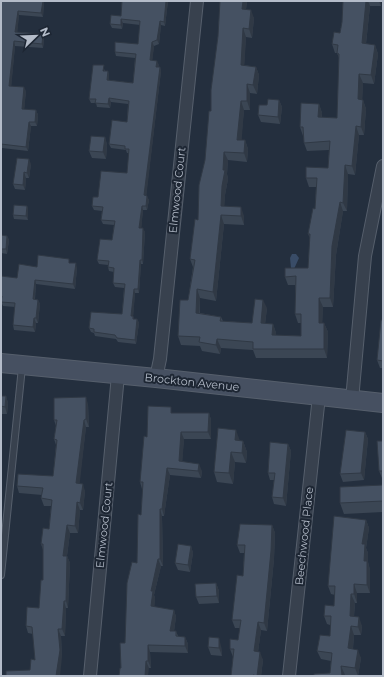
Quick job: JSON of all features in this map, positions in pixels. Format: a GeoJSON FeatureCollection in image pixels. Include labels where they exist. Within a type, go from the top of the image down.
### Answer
{"type":"FeatureCollection","features":[{"type":"Feature","properties":{"kind":"main road","name":"Brockton Avenue"},"geometry":{"type":"LineString","coordinates":[[1,363],[156,378],[383,403]]}},
{"type":"Feature","properties":{"kind":"street","name":"Elmwood Court"},"geometry":{"type":"LineString","coordinates":[[156,378],[161,349],[198,1]]}},
{"type":"Feature","properties":{"kind":"street"},"geometry":{"type":"LineString","coordinates":[[352,400],[365,256],[383,166]]}},
{"type":"Feature","properties":{"kind":"street","name":"Elmwood Court"},"geometry":{"type":"LineString","coordinates":[[90,676],[118,375]]}},
{"type":"Feature","properties":{"kind":"street","name":"Beechwood Place"},"geometry":{"type":"LineString","coordinates":[[289,676],[319,396]]}},
{"type":"Feature","properties":{"kind":"lane"},"geometry":{"type":"LineString","coordinates":[[1,575],[22,365]]}},
{"type":"Feature","properties":{"kind":"water"},"geometry":{"type":"Polygon","coordinates":[[[292,254],[296,254],[299,258],[294,269],[291,268],[290,258],[292,254]]]}},
{"type":"Feature","properties":{"kind":"building"},"geometry":{"type":"Polygon","coordinates":[[[1,1],[43,1],[41,13],[18,11],[15,32],[43,34],[42,44],[14,41],[9,86],[24,87],[22,109],[36,110],[35,122],[29,122],[26,147],[1,144],[1,1]]]}},
{"type":"Feature","properties":{"kind":"building"},"geometry":{"type":"Polygon","coordinates":[[[122,1],[166,1],[164,22],[160,21],[157,40],[152,42],[150,60],[157,61],[156,67],[160,67],[144,195],[147,196],[146,206],[142,206],[139,228],[143,228],[142,260],[140,260],[138,289],[134,289],[131,316],[133,316],[133,319],[137,319],[135,340],[117,338],[115,335],[94,332],[94,329],[89,328],[91,312],[122,314],[125,284],[113,283],[114,268],[108,267],[109,261],[97,260],[100,239],[112,240],[115,221],[101,220],[103,207],[92,206],[93,197],[98,197],[101,171],[127,173],[129,149],[125,149],[125,146],[109,144],[112,120],[127,122],[129,101],[109,98],[108,104],[95,103],[96,99],[89,99],[93,65],[104,65],[103,71],[108,71],[107,80],[133,83],[136,54],[115,52],[115,42],[138,44],[140,21],[121,19],[121,25],[110,24],[111,15],[121,16],[122,1]]]}},
{"type":"Feature","properties":{"kind":"building"},"geometry":{"type":"Polygon","coordinates":[[[220,1],[243,1],[242,9],[251,10],[249,29],[243,28],[241,65],[256,67],[253,85],[247,84],[247,101],[241,101],[237,140],[245,140],[244,153],[224,152],[223,170],[225,170],[222,186],[221,206],[241,207],[241,216],[221,215],[213,292],[197,289],[196,313],[221,317],[220,321],[252,323],[255,299],[263,300],[261,323],[273,324],[272,335],[301,336],[301,314],[295,314],[296,276],[285,277],[285,268],[308,268],[310,234],[308,234],[313,208],[315,209],[317,178],[306,178],[306,167],[328,168],[330,141],[304,143],[303,127],[300,127],[301,103],[319,104],[318,117],[337,118],[339,54],[337,53],[338,45],[332,44],[334,32],[340,33],[343,1],[366,1],[362,43],[375,45],[371,75],[359,74],[358,99],[363,100],[361,127],[356,126],[352,166],[345,165],[343,203],[340,202],[332,246],[330,298],[319,298],[319,323],[324,323],[324,349],[253,349],[253,342],[217,339],[216,345],[199,342],[200,337],[178,336],[180,300],[188,300],[195,260],[190,259],[195,219],[198,220],[199,185],[205,160],[209,111],[211,111],[211,90],[218,36],[220,1]]]}},
{"type":"Feature","properties":{"kind":"building"},"geometry":{"type":"Polygon","coordinates":[[[268,99],[279,100],[278,117],[258,115],[259,105],[267,105],[268,99]]]}},
{"type":"Feature","properties":{"kind":"building"},"geometry":{"type":"Polygon","coordinates":[[[91,136],[105,137],[103,152],[89,151],[91,136]]]}},
{"type":"Feature","properties":{"kind":"building"},"geometry":{"type":"Polygon","coordinates":[[[17,158],[29,159],[27,173],[24,172],[23,185],[13,184],[17,158]]]}},
{"type":"Feature","properties":{"kind":"building"},"geometry":{"type":"Polygon","coordinates":[[[14,205],[27,206],[26,216],[13,215],[14,205]]]}},
{"type":"Feature","properties":{"kind":"building"},"geometry":{"type":"Polygon","coordinates":[[[1,235],[7,236],[6,249],[1,249],[1,235]]]}},
{"type":"Feature","properties":{"kind":"building"},"geometry":{"type":"Polygon","coordinates":[[[38,255],[69,259],[69,263],[76,263],[73,284],[35,280],[33,299],[38,300],[36,318],[34,318],[33,327],[13,325],[15,303],[1,302],[1,276],[17,278],[19,264],[37,267],[38,255]]]}},
{"type":"Feature","properties":{"kind":"building"},"geometry":{"type":"Polygon","coordinates":[[[381,320],[383,320],[383,361],[377,360],[381,320]]]}},
{"type":"Feature","properties":{"kind":"building"},"geometry":{"type":"Polygon","coordinates":[[[1,396],[6,396],[5,407],[1,406],[1,396]]]}},
{"type":"Feature","properties":{"kind":"building"},"geometry":{"type":"Polygon","coordinates":[[[86,397],[86,419],[84,420],[76,483],[83,484],[80,503],[77,502],[75,526],[67,525],[63,556],[67,556],[66,601],[64,601],[62,629],[58,629],[60,650],[56,676],[6,676],[6,671],[30,670],[31,659],[35,660],[32,627],[26,626],[27,607],[39,608],[41,580],[43,580],[43,544],[41,544],[43,528],[49,529],[52,500],[41,498],[43,488],[17,486],[18,474],[53,476],[57,440],[54,439],[57,420],[54,420],[54,398],[86,397]]]}},
{"type":"Feature","properties":{"kind":"building"},"geometry":{"type":"Polygon","coordinates":[[[148,406],[171,407],[171,413],[209,413],[208,432],[181,432],[179,461],[199,464],[198,471],[167,468],[162,509],[160,509],[160,559],[158,559],[151,591],[153,591],[151,606],[174,610],[170,631],[176,631],[176,636],[185,637],[185,646],[148,645],[148,661],[146,661],[145,676],[119,676],[121,668],[120,643],[125,643],[127,583],[132,562],[137,563],[138,514],[141,515],[143,482],[140,482],[144,436],[147,437],[148,406]]]}},
{"type":"Feature","properties":{"kind":"building"},"geometry":{"type":"Polygon","coordinates":[[[218,428],[236,430],[235,440],[243,441],[242,453],[231,452],[229,473],[214,472],[218,428]]]}},
{"type":"Feature","properties":{"kind":"building"},"geometry":{"type":"Polygon","coordinates":[[[346,430],[365,432],[361,473],[340,474],[346,430]]]}},
{"type":"Feature","properties":{"kind":"building"},"geometry":{"type":"Polygon","coordinates":[[[377,441],[383,441],[383,471],[379,471],[377,441]]]}},
{"type":"Feature","properties":{"kind":"building"},"geometry":{"type":"Polygon","coordinates":[[[270,442],[288,444],[283,498],[272,497],[275,473],[268,473],[270,442]]]}},
{"type":"Feature","properties":{"kind":"building"},"geometry":{"type":"Polygon","coordinates":[[[383,485],[383,501],[340,503],[340,487],[383,485]]]}},
{"type":"Feature","properties":{"kind":"building"},"geometry":{"type":"Polygon","coordinates":[[[334,516],[366,520],[362,544],[365,544],[364,561],[367,561],[367,585],[354,584],[354,594],[351,594],[350,616],[359,617],[358,627],[351,626],[348,648],[358,650],[355,668],[341,666],[342,676],[314,676],[314,674],[330,673],[332,653],[317,651],[320,635],[330,636],[331,616],[324,616],[325,605],[334,606],[335,586],[328,586],[334,516]]]}},
{"type":"Feature","properties":{"kind":"building"},"geometry":{"type":"Polygon","coordinates":[[[240,524],[272,525],[264,623],[258,622],[254,651],[260,652],[257,676],[231,676],[234,649],[230,649],[230,639],[238,640],[241,620],[232,620],[237,575],[243,576],[245,545],[237,545],[240,524]]]}},
{"type":"Feature","properties":{"kind":"building"},"geometry":{"type":"Polygon","coordinates":[[[178,544],[191,546],[188,565],[175,563],[178,544]]]}},
{"type":"Feature","properties":{"kind":"building"},"geometry":{"type":"Polygon","coordinates":[[[216,583],[217,596],[196,597],[195,584],[216,583]]]}},
{"type":"Feature","properties":{"kind":"building"},"geometry":{"type":"Polygon","coordinates":[[[209,637],[219,638],[219,648],[208,647],[209,637]]]}}]}
